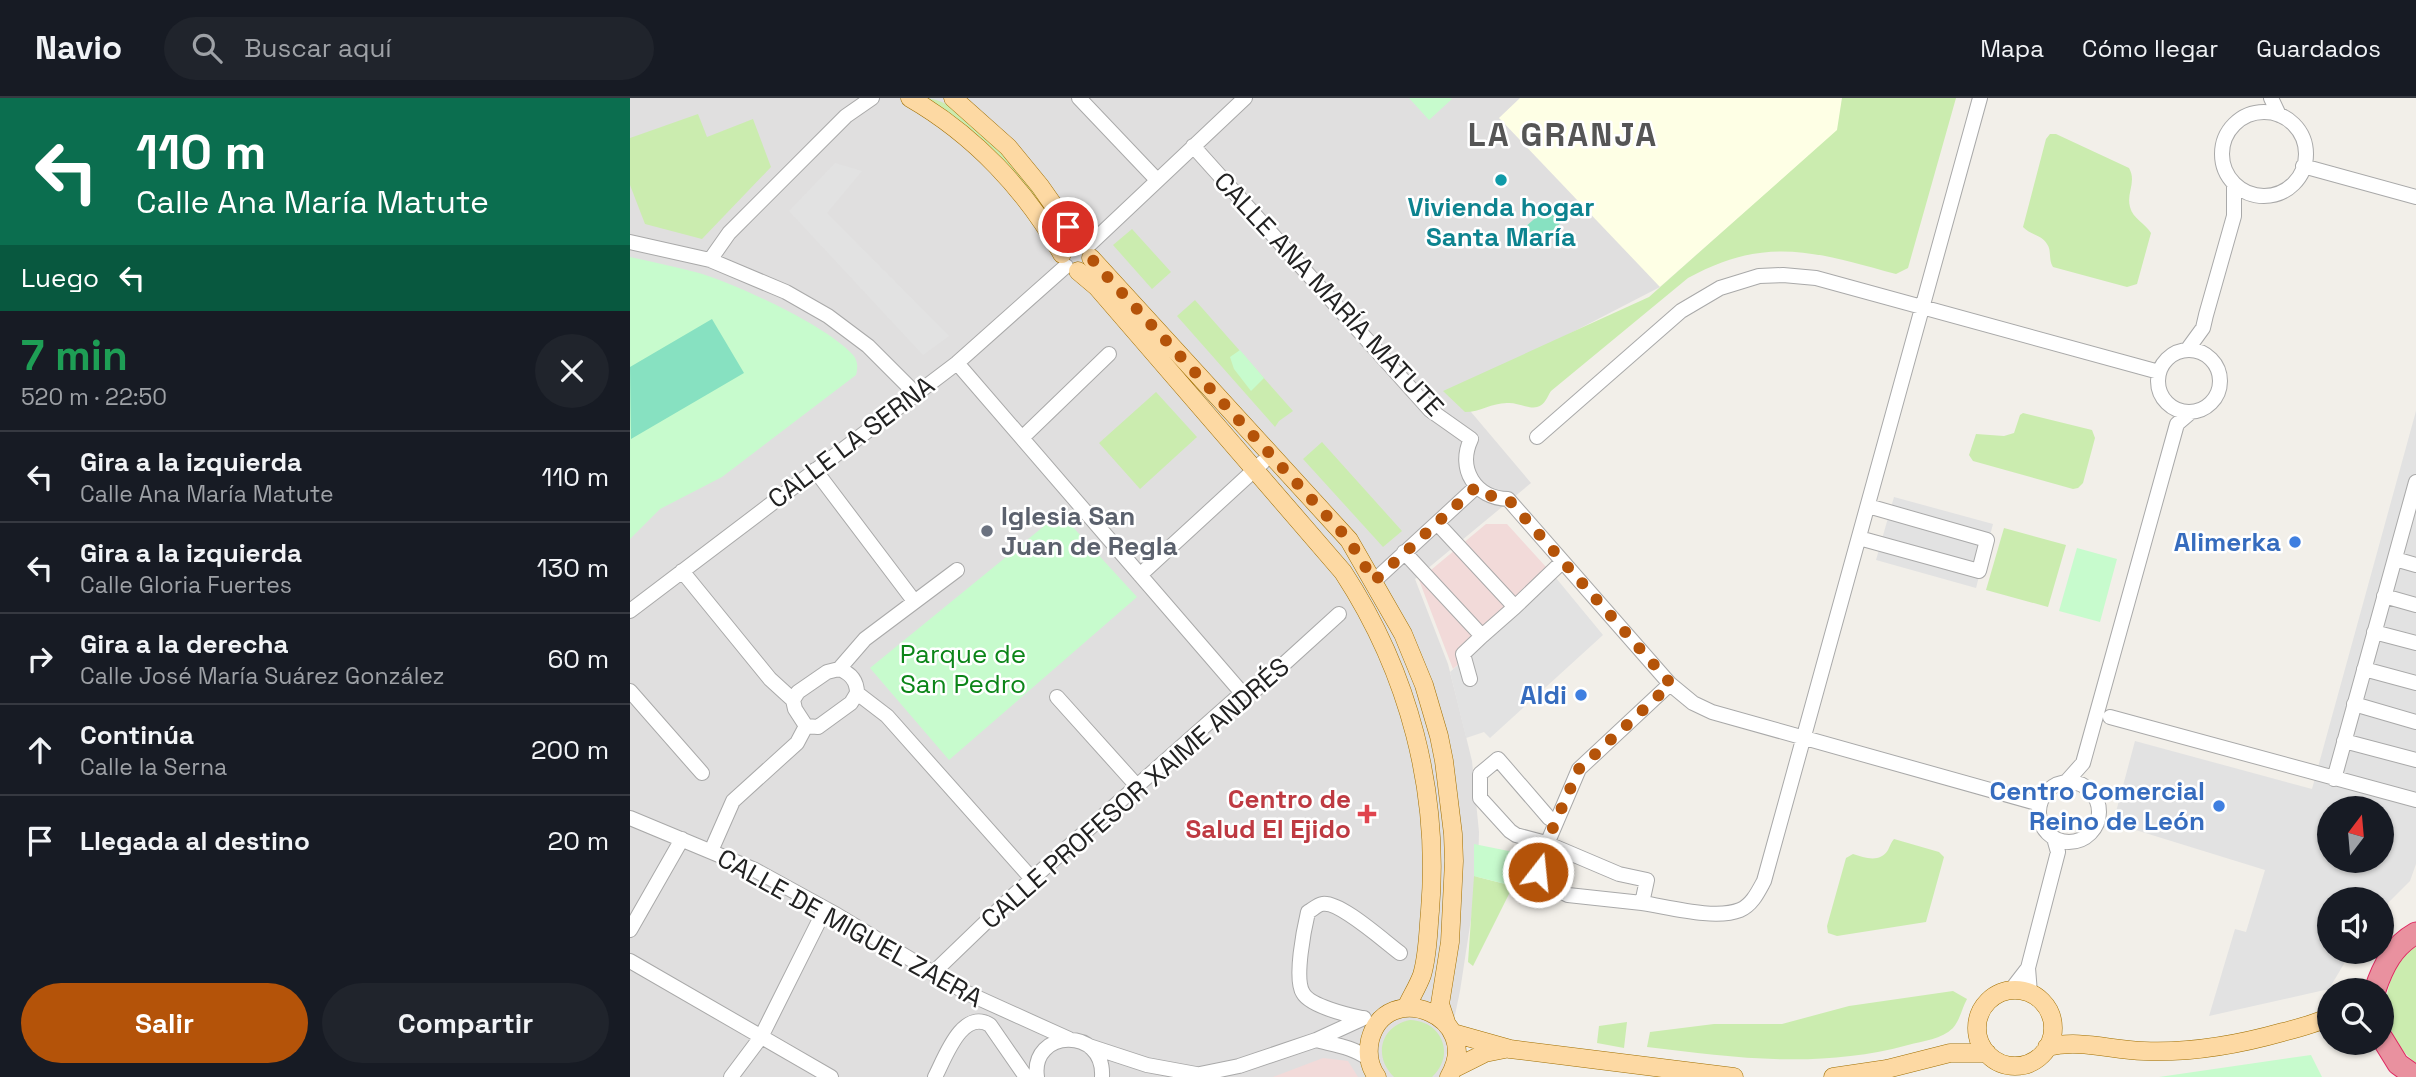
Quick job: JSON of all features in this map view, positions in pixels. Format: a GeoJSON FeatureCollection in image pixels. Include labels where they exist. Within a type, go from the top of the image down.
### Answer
{"type":"FeatureCollection","features":[{"type":"Feature","properties":{"kind":"highway"},"geometry":{"type":"LineString","coordinates":[[2379,978],[2385,962],[2404,939],[2416,933]]}},
{"type":"Feature","properties":{"kind":"highway"},"geometry":{"type":"LineString","coordinates":[[2391,1055],[2401,1070],[2416,1077]]}},
{"type":"Feature","properties":{"kind":"main road"},"geometry":{"type":"LineString","coordinates":[[910,98],[940,116],[992,160],[1077,256],[1226,406],[1319,506],[1349,540],[1374,581],[1415,660],[1433,712],[1444,761],[1454,861],[1450,942],[1440,1004],[1456,1045],[1457,1058],[1451,1073]]}},
{"type":"Feature","properties":{"kind":"main road"},"geometry":{"type":"LineString","coordinates":[[953,98],[1008,147],[1040,186],[1077,256],[1097,287],[1259,466],[1298,501],[1319,506]]}},
{"type":"Feature","properties":{"kind":"main road"},"geometry":{"type":"LineString","coordinates":[[1226,406],[1232,426],[1259,466],[1349,581],[1388,650],[1406,701],[1420,755],[1432,855],[1425,958],[1419,981],[1405,1008]]}},
{"type":"Feature","properties":{"kind":"main road"},"geometry":{"type":"LineString","coordinates":[[2011,990],[2030,993],[2041,1000],[2049,1011],[2052,1036],[2047,1047],[2030,1062],[2007,1065],[1987,1053],[1980,1043],[1978,1018],[1993,997],[2011,990]]}},
{"type":"Feature","properties":{"kind":"main road"},"geometry":{"type":"LineString","coordinates":[[1377,1077],[1369,1059],[1371,1035],[1386,1016],[1405,1008],[1420,1008],[1434,1013],[1449,1028],[1510,1049],[1734,1077]]}},
{"type":"Feature","properties":{"kind":"main road"},"geometry":{"type":"LineString","coordinates":[[2052,1023],[2081,1044]]}},
{"type":"Feature","properties":{"kind":"main road"},"geometry":{"type":"LineString","coordinates":[[2047,1047],[2081,1044],[2142,1052],[2177,1051],[2222,1047],[2317,1023]]}},
{"type":"Feature","properties":{"kind":"main road"},"geometry":{"type":"LineString","coordinates":[[1950,1053],[1977,1031]]}},
{"type":"Feature","properties":{"kind":"main road"},"geometry":{"type":"LineString","coordinates":[[1451,1073],[1485,1054],[1510,1049]]}},
{"type":"Feature","properties":{"kind":"main road"},"geometry":{"type":"LineString","coordinates":[[1833,1077],[1887,1069],[1950,1053],[1987,1053]]}},
{"type":"Feature","properties":{"kind":"street"},"geometry":{"type":"LineString","coordinates":[[710,260],[737,224],[846,116],[872,98]]}},
{"type":"Feature","properties":{"kind":"street"},"geometry":{"type":"LineString","coordinates":[[1079,98],[1157,180]]}},
{"type":"Feature","properties":{"kind":"street","name":"CALLE LA SERNA"},"geometry":{"type":"LineString","coordinates":[[630,611],[957,362],[1077,256],[1245,98]]}},
{"type":"Feature","properties":{"kind":"street"},"geometry":{"type":"LineString","coordinates":[[1671,684],[1579,769],[1540,857],[1538,872],[1546,884],[1568,895],[1713,913],[1741,910],[1754,899],[1764,881],[1980,98]]}},
{"type":"Feature","properties":{"kind":"street"},"geometry":{"type":"LineString","coordinates":[[2254,113],[2279,115],[2290,122],[2299,132],[2304,145],[2303,166],[2295,182],[2284,191],[2258,196],[2245,192],[2234,184],[2222,161],[2222,147],[2233,125],[2254,113],[2269,98],[2279,115]]}},
{"type":"Feature","properties":{"kind":"street","name":"CALLE ANA MARÍA MATUTE"},"geometry":{"type":"LineString","coordinates":[[1194,146],[1430,410],[1471,439],[1465,457],[1466,467],[1476,487]]}},
{"type":"Feature","properties":{"kind":"street"},"geometry":{"type":"LineString","coordinates":[[2303,166],[2416,197]]}},
{"type":"Feature","properties":{"kind":"street"},"geometry":{"type":"LineString","coordinates":[[2177,424],[2191,412],[2208,405],[2218,389],[2217,370],[2205,355],[2203,328],[2234,216],[2234,184]]}},
{"type":"Feature","properties":{"kind":"street"},"geometry":{"type":"LineString","coordinates":[[2234,216],[2258,196]]}},
{"type":"Feature","properties":{"kind":"street"},"geometry":{"type":"LineString","coordinates":[[630,242],[710,260],[786,292],[828,316],[868,346],[915,393]]}},
{"type":"Feature","properties":{"kind":"street"},"geometry":{"type":"LineString","coordinates":[[1537,437],[1682,311],[1720,288],[1759,276],[1816,278],[2159,372]]}},
{"type":"Feature","properties":{"kind":"street"},"geometry":{"type":"LineString","coordinates":[[2060,844],[2041,824],[2040,804],[2049,789],[2067,781],[2083,762],[2177,424],[2172,407],[2160,392],[2159,372],[2169,357],[2187,350],[2203,328]]}},
{"type":"Feature","properties":{"kind":"street"},"geometry":{"type":"LineString","coordinates":[[2187,350],[2205,355]]}},
{"type":"Feature","properties":{"kind":"street"},"geometry":{"type":"LineString","coordinates":[[1023,437],[1109,354]]}},
{"type":"Feature","properties":{"kind":"street"},"geometry":{"type":"LineString","coordinates":[[957,362],[1242,694]]}},
{"type":"Feature","properties":{"kind":"street"},"geometry":{"type":"LineString","coordinates":[[2172,407],[2191,412]]}},
{"type":"Feature","properties":{"kind":"street"},"geometry":{"type":"LineString","coordinates":[[1140,575],[1259,466]]}},
{"type":"Feature","properties":{"kind":"street"},"geometry":{"type":"LineString","coordinates":[[815,470],[914,601]]}},
{"type":"Feature","properties":{"kind":"street"},"geometry":{"type":"LineString","coordinates":[[2334,779],[2395,559],[2410,525],[2416,486]]}},
{"type":"Feature","properties":{"kind":"street"},"geometry":{"type":"LineString","coordinates":[[1374,581],[1476,487],[1487,495],[1508,499],[1671,684],[1693,703],[1712,712],[2040,804]]}},
{"type":"Feature","properties":{"kind":"street"},"geometry":{"type":"LineString","coordinates":[[1859,538],[1979,570],[1987,540],[1868,506]]}},
{"type":"Feature","properties":{"kind":"street"},"geometry":{"type":"LineString","coordinates":[[1437,523],[1515,607]]}},
{"type":"Feature","properties":{"kind":"street"},"geometry":{"type":"LineString","coordinates":[[1405,552],[1482,636]]}},
{"type":"Feature","properties":{"kind":"street"},"geometry":{"type":"LineString","coordinates":[[2395,559],[2416,565]]}},
{"type":"Feature","properties":{"kind":"street"},"geometry":{"type":"LineString","coordinates":[[1470,679],[1463,654],[1562,562]]}},
{"type":"Feature","properties":{"kind":"street"},"geometry":{"type":"LineString","coordinates":[[793,700],[798,692],[817,678],[839,669],[865,639],[957,570]]}},
{"type":"Feature","properties":{"kind":"street"},"geometry":{"type":"LineString","coordinates":[[682,571],[770,679],[793,700],[795,709],[806,726]]}},
{"type":"Feature","properties":{"kind":"street"},"geometry":{"type":"LineString","coordinates":[[2384,596],[2416,605]]}},
{"type":"Feature","properties":{"kind":"street","name":"CALLE PROFESOR XAIME ANDRÉS"},"geometry":{"type":"LineString","coordinates":[[933,973],[1032,879],[1137,786],[1242,694],[1253,692],[1339,614]]}},
{"type":"Feature","properties":{"kind":"street"},"geometry":{"type":"LineString","coordinates":[[2374,632],[2416,643]]}},
{"type":"Feature","properties":{"kind":"street"},"geometry":{"type":"LineString","coordinates":[[806,726],[818,727],[851,703],[857,693],[857,684],[849,673],[839,669]]}},
{"type":"Feature","properties":{"kind":"street"},"geometry":{"type":"LineString","coordinates":[[2364,669],[2416,683]]}},
{"type":"Feature","properties":{"kind":"street"},"geometry":{"type":"LineString","coordinates":[[630,691],[702,773]]}},
{"type":"Feature","properties":{"kind":"street"},"geometry":{"type":"LineString","coordinates":[[857,693],[887,716],[1032,879]]}},
{"type":"Feature","properties":{"kind":"street"},"geometry":{"type":"LineString","coordinates":[[1057,697],[1137,786]]}},
{"type":"Feature","properties":{"kind":"street"},"geometry":{"type":"LineString","coordinates":[[2354,704],[2416,722]]}},
{"type":"Feature","properties":{"kind":"street"},"geometry":{"type":"LineString","coordinates":[[2109,718],[2416,800]]}},
{"type":"Feature","properties":{"kind":"street"},"geometry":{"type":"LineString","coordinates":[[711,851],[733,802],[797,743],[806,726]]}},
{"type":"Feature","properties":{"kind":"street"},"geometry":{"type":"LineString","coordinates":[[2344,741],[2416,760]]}},
{"type":"Feature","properties":{"kind":"street"},"geometry":{"type":"LineString","coordinates":[[1555,821],[1549,818],[1498,759],[1480,775],[1480,798],[1510,831],[1619,874],[1647,880],[1642,904]]}},
{"type":"Feature","properties":{"kind":"street"},"geometry":{"type":"LineString","coordinates":[[2060,844],[2087,836],[2098,819],[2098,803],[2087,787],[2083,762]]}},
{"type":"Feature","properties":{"kind":"street"},"geometry":{"type":"LineString","coordinates":[[2067,781],[2078,782],[2087,787]]}},
{"type":"Feature","properties":{"kind":"street","name":"CALLE DE MIGUEL ZAERA"},"geometry":{"type":"LineString","coordinates":[[630,818],[755,870],[983,1002],[1089,1046]]}},
{"type":"Feature","properties":{"kind":"street"},"geometry":{"type":"LineString","coordinates":[[630,930],[682,839]]}},
{"type":"Feature","properties":{"kind":"street"},"geometry":{"type":"LineString","coordinates":[[2030,993],[2028,968],[2060,844]]}},
{"type":"Feature","properties":{"kind":"street"},"geometry":{"type":"LineString","coordinates":[[1386,1016],[1362,1018],[1345,1015],[1303,995],[1300,987],[1301,943],[1308,912],[1321,904],[1331,904],[1400,953]]}},
{"type":"Feature","properties":{"kind":"street"},"geometry":{"type":"LineString","coordinates":[[731,1077],[761,1037],[825,909]]}},
{"type":"Feature","properties":{"kind":"street"},"geometry":{"type":"LineString","coordinates":[[630,961],[831,1077]]}},
{"type":"Feature","properties":{"kind":"street"},"geometry":{"type":"LineString","coordinates":[[2011,990],[2028,968]]}},
{"type":"Feature","properties":{"kind":"street"},"geometry":{"type":"LineString","coordinates":[[1322,1036],[1332,1025],[1331,1015],[1323,1005]]}},
{"type":"Feature","properties":{"kind":"street"},"geometry":{"type":"LineString","coordinates":[[1185,1077],[1225,1074],[1362,1018]]}},
{"type":"Feature","properties":{"kind":"street","name":"CALLE DE MIGUEL ZAERA"},"geometry":{"type":"LineString","coordinates":[[934,1077],[961,1029],[974,1022],[985,1021],[1026,1077]]}},
{"type":"Feature","properties":{"kind":"street"},"geometry":{"type":"LineString","coordinates":[[1322,1036],[1359,1051],[1369,1059]]}},
{"type":"Feature","properties":{"kind":"street"},"geometry":{"type":"LineString","coordinates":[[1037,1077],[1038,1062],[1043,1053],[1050,1045],[1069,1039]]}},
{"type":"Feature","properties":{"kind":"street"},"geometry":{"type":"LineString","coordinates":[[1089,1046],[1147,1065],[1205,1074]]}},
{"type":"Feature","properties":{"kind":"street"},"geometry":{"type":"LineString","coordinates":[[1089,1046],[1100,1061],[1102,1077]]}},
{"type":"Feature","properties":{"kind":"shaded area"},"geometry":{"type":"Polygon","coordinates":[[[630,98],[1805,98],[1838,130],[1660,287],[1455,393],[1531,483],[1415,579],[1448,664],[1472,761],[1479,832],[1478,873],[1460,991],[1442,1077],[630,1077],[630,98]]]}},
{"type":"Feature","properties":{"kind":"shaded area"},"geometry":{"type":"Polygon","coordinates":[[[1520,98],[1842,98],[1838,130],[1660,287],[1499,118],[1520,98]]]}},
{"type":"Feature","properties":{"kind":"shaded area"},"geometry":{"type":"Polygon","coordinates":[[[835,163],[862,171],[827,213],[949,336],[923,355],[789,211],[835,163]]]}},
{"type":"Feature","properties":{"kind":"shaded area"},"geometry":{"type":"Polygon","coordinates":[[[2416,411],[2416,864],[2410,881],[2394,897],[2394,887],[2317,887],[2317,964],[2344,964],[2336,978],[2317,978],[2317,992],[2209,1016],[2235,929],[2246,932],[2265,870],[2113,823],[2135,741],[2312,789],[2416,411]]]}},
{"type":"Feature","properties":{"kind":"shaded area"},"geometry":{"type":"Polygon","coordinates":[[[1894,497],[1993,524],[1976,588],[1876,560],[1894,497]]]}},
{"type":"Feature","properties":{"kind":"shaded area"},"geometry":{"type":"Polygon","coordinates":[[[1486,524],[1507,524],[1556,578],[1453,669],[1419,580],[1486,524]]]}},
{"type":"Feature","properties":{"kind":"shaded area"},"geometry":{"type":"Polygon","coordinates":[[[1556,578],[1603,635],[1490,738],[1484,732],[1466,738],[1450,672],[1556,578]]]}},
{"type":"Feature","properties":{"kind":"shaded area"},"geometry":{"type":"Polygon","coordinates":[[[1323,1058],[1348,1061],[1358,1077],[1273,1077],[1323,1058]]]}},
{"type":"Feature","properties":{"kind":"green space"},"geometry":{"type":"Polygon","coordinates":[[[924,98],[941,102],[978,127],[1013,166],[1053,219],[1049,222],[924,98]]]}},
{"type":"Feature","properties":{"kind":"green space"},"geometry":{"type":"Polygon","coordinates":[[[1409,98],[1450,98],[1452,99],[1429,120],[1409,98]]]}},
{"type":"Feature","properties":{"kind":"green space"},"geometry":{"type":"Polygon","coordinates":[[[1842,98],[1956,98],[1908,268],[1896,274],[1840,259],[1791,252],[1742,256],[1688,278],[1551,391],[1540,406],[1503,403],[1465,412],[1443,391],[1649,297],[1837,130],[1842,98]]]}},
{"type":"Feature","properties":{"kind":"green space"},"geometry":{"type":"Polygon","coordinates":[[[698,114],[707,137],[753,119],[771,167],[702,239],[645,224],[630,185],[630,138],[698,114]]]}},
{"type":"Feature","properties":{"kind":"green space"},"geometry":{"type":"Polygon","coordinates":[[[2050,134],[2056,134],[2129,168],[2132,178],[2130,207],[2151,233],[2137,284],[2127,287],[2053,267],[2047,244],[2023,227],[2046,139],[2050,134]]]}},
{"type":"Feature","properties":{"kind":"green space"},"geometry":{"type":"Polygon","coordinates":[[[1550,205],[1564,220],[1538,244],[1524,228],[1550,205]]]}},
{"type":"Feature","properties":{"kind":"green space"},"geometry":{"type":"Polygon","coordinates":[[[1132,229],[1171,272],[1152,289],[1113,245],[1132,229]]]}},
{"type":"Feature","properties":{"kind":"green space"},"geometry":{"type":"Polygon","coordinates":[[[630,257],[699,273],[780,307],[840,343],[855,357],[857,367],[856,375],[722,477],[660,509],[630,539],[630,257]]]}},
{"type":"Feature","properties":{"kind":"green space"},"geometry":{"type":"Polygon","coordinates":[[[1195,300],[1293,411],[1275,427],[1177,316],[1195,300]]]}},
{"type":"Feature","properties":{"kind":"green space"},"geometry":{"type":"Polygon","coordinates":[[[712,319],[744,373],[631,439],[630,367],[712,319]]]}},
{"type":"Feature","properties":{"kind":"green space"},"geometry":{"type":"Polygon","coordinates":[[[1240,350],[1264,378],[1251,391],[1234,369],[1230,357],[1240,350]]]}},
{"type":"Feature","properties":{"kind":"green space"},"geometry":{"type":"Polygon","coordinates":[[[1156,392],[1197,437],[1140,489],[1099,443],[1156,392]]]}},
{"type":"Feature","properties":{"kind":"green space"},"geometry":{"type":"Polygon","coordinates":[[[2023,413],[2092,430],[2095,438],[2083,483],[2078,488],[2073,489],[1973,461],[1969,455],[1976,434],[2004,436],[2014,433],[2023,413]]]}},
{"type":"Feature","properties":{"kind":"green space"},"geometry":{"type":"Polygon","coordinates":[[[1322,442],[1402,531],[1383,547],[1303,459],[1322,442]]]}},
{"type":"Feature","properties":{"kind":"green space","name":"Parque de San Pedro"},"geometry":{"type":"Polygon","coordinates":[[[1060,513],[1137,597],[949,760],[870,668],[1060,513]]]}},
{"type":"Feature","properties":{"kind":"green space"},"geometry":{"type":"Polygon","coordinates":[[[2004,528],[2066,545],[2048,607],[1986,590],[2004,528]]]}},
{"type":"Feature","properties":{"kind":"green space"},"geometry":{"type":"Polygon","coordinates":[[[2077,548],[2117,559],[2100,622],[2059,611],[2077,548]]]}},
{"type":"Feature","properties":{"kind":"green space"},"geometry":{"type":"Polygon","coordinates":[[[1894,839],[1939,852],[1944,857],[1926,922],[1837,936],[1828,933],[1827,926],[1846,858],[1853,854],[1867,858],[1881,857],[1894,839]]]}},
{"type":"Feature","properties":{"kind":"green space"},"geometry":{"type":"Polygon","coordinates":[[[1474,844],[1528,855],[1513,886],[1474,876],[1474,844]]]}},
{"type":"Feature","properties":{"kind":"green space"},"geometry":{"type":"Polygon","coordinates":[[[1474,876],[1513,886],[1473,966],[1468,962],[1474,876]]]}},
{"type":"Feature","properties":{"kind":"green space"},"geometry":{"type":"Polygon","coordinates":[[[2416,946],[2416,1063],[2403,1051],[2394,1036],[2392,978],[2403,958],[2416,946]]]}},
{"type":"Feature","properties":{"kind":"green space"},"geometry":{"type":"Polygon","coordinates":[[[1953,991],[1967,999],[1949,1032],[1932,1039],[1875,1052],[1843,1057],[1778,1059],[1647,1047],[1650,1032],[1714,1024],[1782,1024],[1849,1006],[1953,991]]]}},
{"type":"Feature","properties":{"kind":"green space"},"geometry":{"type":"Polygon","coordinates":[[[1410,1020],[1430,1026],[1442,1041],[1443,1059],[1432,1077],[1394,1077],[1383,1060],[1386,1035],[1400,1023],[1410,1020]]]}},
{"type":"Feature","properties":{"kind":"green space"},"geometry":{"type":"Polygon","coordinates":[[[1627,1022],[1624,1048],[1597,1043],[1599,1026],[1627,1022]]]}},
{"type":"Feature","properties":{"kind":"green space"},"geometry":{"type":"Polygon","coordinates":[[[2311,1055],[2322,1077],[2159,1077],[2311,1055]]]}},
{"type":"Feature","properties":{"kind":"place","name":"Vivienda hogar Santa María"},"geometry":{"type":"Point","coordinates":[1501,180]}},
{"type":"Feature","properties":{"kind":"place","name":"Iglesia San Juan de Regla"},"geometry":{"type":"Point","coordinates":[987,531]}},
{"type":"Feature","properties":{"kind":"place","name":"Alimerka"},"geometry":{"type":"Point","coordinates":[2295,542]}},
{"type":"Feature","properties":{"kind":"place","name":"Aldi"},"geometry":{"type":"Point","coordinates":[1581,695]}},
{"type":"Feature","properties":{"kind":"place","name":"Centro Comercial Reino de León"},"geometry":{"type":"Point","coordinates":[2219,806]}},
{"type":"Feature","properties":{"kind":"place","name":"Centro de Salud El Ejido"},"geometry":{"type":"Point","coordinates":[1367,814]}},
{"type":"Feature","properties":{"kind":"district","name":"LA GRANJA"},"geometry":{"type":"Point","coordinates":[1563,135]}},
{"type":"Feature","properties":{"kind":"route"},"geometry":{"type":"LineString","coordinates":[[1068,227],[1089,250],[1091,258],[1102,271],[1349,540],[1374,581],[1476,487],[1487,495],[1508,499],[1671,684],[1579,769],[1540,857],[1538,872]]}}]}
